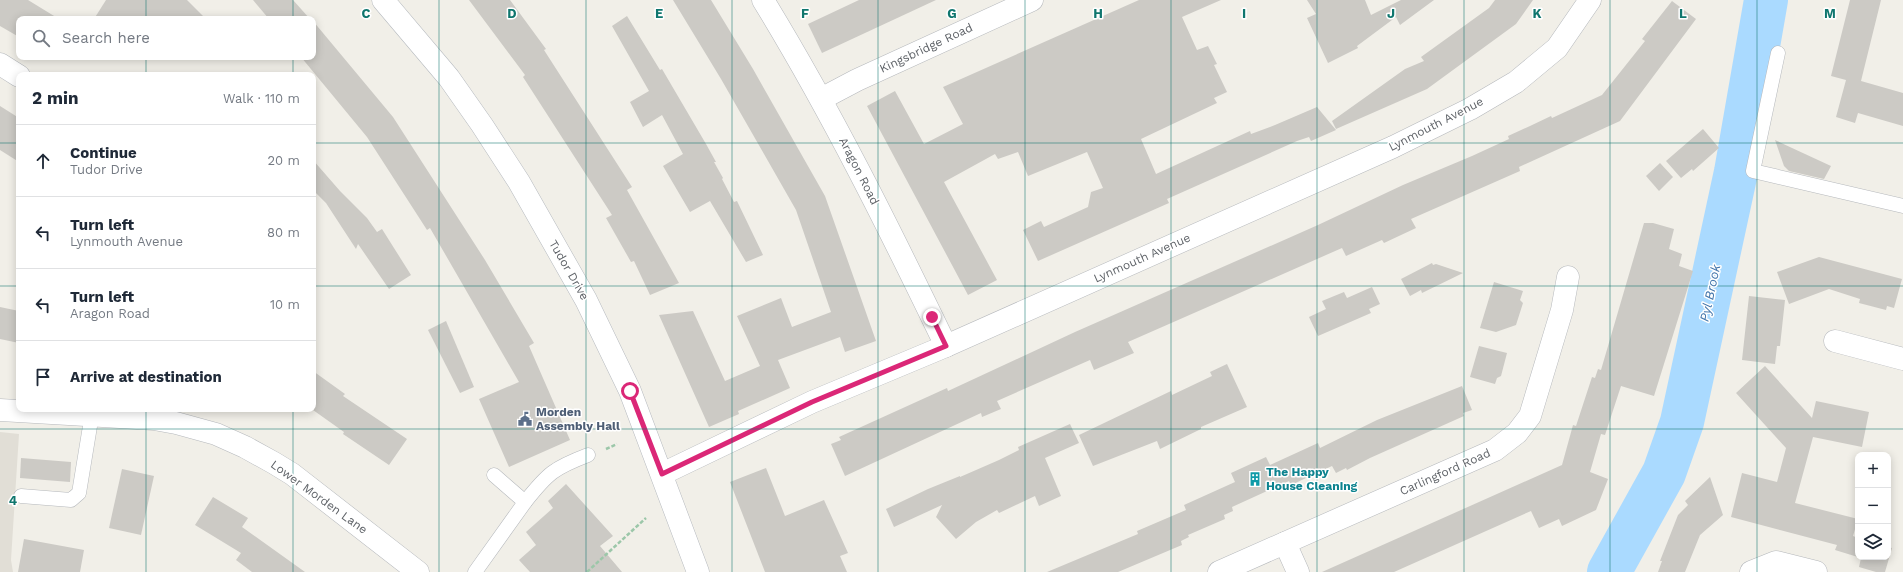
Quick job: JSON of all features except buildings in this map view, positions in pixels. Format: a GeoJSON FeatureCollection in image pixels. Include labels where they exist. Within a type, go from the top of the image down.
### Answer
{"type":"FeatureCollection","features":[{"type":"Feature","properties":{"kind":"street","name":"Tudor Drive"},"geometry":{"type":"LineString","coordinates":[[383,0],[449,78],[519,182],[586,300],[630,391],[698,572]]}},
{"type":"Feature","properties":{"kind":"street","name":"Aragon Road"},"geometry":{"type":"LineString","coordinates":[[763,0],[822,99],[888,227],[946,346]]}},
{"type":"Feature","properties":{"kind":"street","name":"Kingsbridge Road"},"geometry":{"type":"LineString","coordinates":[[822,99],[857,80],[1032,0]]}},
{"type":"Feature","properties":{"kind":"street","name":"Lynmouth Avenue"},"geometry":{"type":"LineString","coordinates":[[662,474],[812,402],[946,346],[1392,147],[1470,109],[1516,82],[1557,48],[1590,0]]}},
{"type":"Feature","properties":{"kind":"street"},"geometry":{"type":"LineString","coordinates":[[0,64],[16,74]]}},
{"type":"Feature","properties":{"kind":"street","name":"Carlingford Road"},"geometry":{"type":"LineString","coordinates":[[1219,572],[1495,450],[1517,434],[1530,416],[1562,310],[1568,277]]}},
{"type":"Feature","properties":{"kind":"street"},"geometry":{"type":"LineString","coordinates":[[1835,341],[1903,359]]}},
{"type":"Feature","properties":{"kind":"street","name":"Lower Morden Lane"},"geometry":{"type":"LineString","coordinates":[[0,410],[16,411]]}},
{"type":"Feature","properties":{"kind":"street","name":"Lower Morden Lane"},"geometry":{"type":"LineString","coordinates":[[46,412],[154,419],[176,423],[216,434],[245,447],[292,474],[418,572]]}},
{"type":"Feature","properties":{"kind":"street"},"geometry":{"type":"LineString","coordinates":[[1285,543],[1298,572]]}},
{"type":"Feature","properties":{"kind":"street"},"geometry":{"type":"LineString","coordinates":[[1751,572],[1776,562],[1816,572]]}},
{"type":"Feature","properties":{"kind":"lane"},"geometry":{"type":"LineString","coordinates":[[1778,53],[1753,171],[1903,206]]}},
{"type":"Feature","properties":{"kind":"lane"},"geometry":{"type":"LineString","coordinates":[[21,496],[71,500],[79,493],[92,414]]}},
{"type":"Feature","properties":{"kind":"lane"},"geometry":{"type":"LineString","coordinates":[[475,572],[525,502],[545,478],[560,466],[588,454]]}},
{"type":"Feature","properties":{"kind":"lane"},"geometry":{"type":"LineString","coordinates":[[494,476],[525,502]]}},
{"type":"Feature","properties":{"kind":"path"},"geometry":{"type":"LineString","coordinates":[[587,572],[646,518]]}},
{"type":"Feature","properties":{"kind":"shaded area"},"geometry":{"type":"Polygon","coordinates":[[[0,432],[19,434],[11,560],[13,572],[0,572],[0,432]]]}},
{"type":"Feature","properties":{"kind":"waterway","name":"Pyl Brook"},"geometry":{"type":"LineString","coordinates":[[1609,572],[1664,473],[1682,422],[1736,172],[1766,0]]}},
{"type":"Feature","properties":{"kind":"place","name":"Morden Assembly Hall"},"geometry":{"type":"Point","coordinates":[525,419]}},
{"type":"Feature","properties":{"kind":"place","name":"The Happy House Cleaning"},"geometry":{"type":"Point","coordinates":[1255,479]}},
{"type":"Feature","properties":{"kind":"route"},"geometry":{"type":"LineString","coordinates":[[630,391],[662,474],[812,402],[946,346],[932,317]]}}]}
